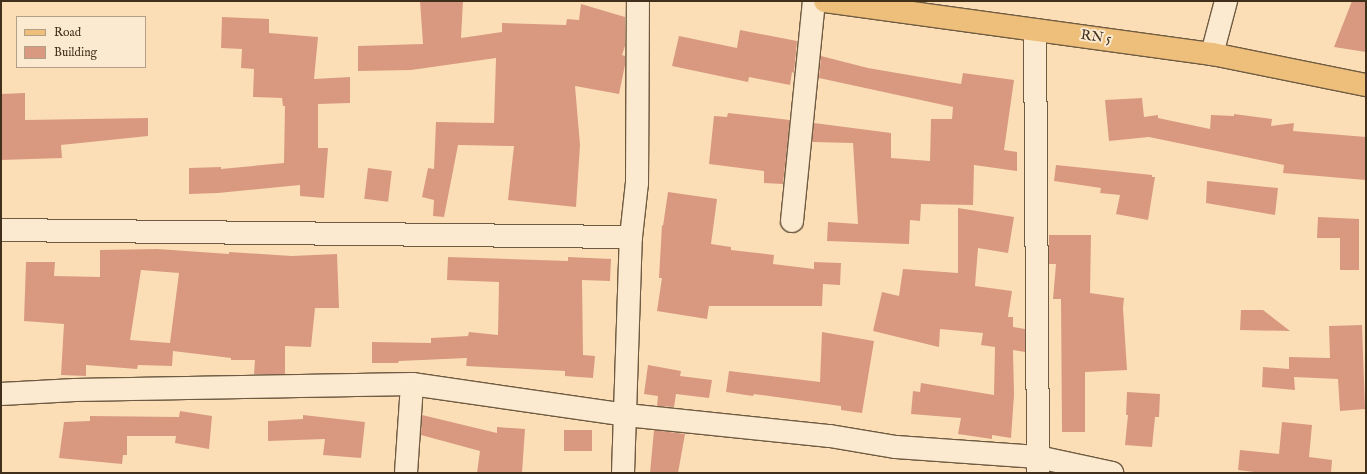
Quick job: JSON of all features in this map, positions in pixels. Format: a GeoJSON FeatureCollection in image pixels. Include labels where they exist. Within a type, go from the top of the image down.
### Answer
{"type":"FeatureCollection","features":[{"type":"Feature","properties":{"kind":"main road","name":"RN 5"},"geometry":{"type":"LineString","coordinates":[[824,1],[1212,54],[1366,85]]}},
{"type":"Feature","properties":{"kind":"street"},"geometry":{"type":"LineString","coordinates":[[623,473],[631,237],[638,183],[638,1]]}},
{"type":"Feature","properties":{"kind":"street"},"geometry":{"type":"LineString","coordinates":[[792,221],[814,1]]}},
{"type":"Feature","properties":{"kind":"street"},"geometry":{"type":"LineString","coordinates":[[1212,54],[1226,1]]}},
{"type":"Feature","properties":{"kind":"street"},"geometry":{"type":"LineString","coordinates":[[1035,30],[1038,465]]}},
{"type":"Feature","properties":{"kind":"street"},"geometry":{"type":"LineString","coordinates":[[1,230],[631,237]]}},
{"type":"Feature","properties":{"kind":"street"},"geometry":{"type":"LineString","coordinates":[[1,394],[83,389],[412,384],[626,415],[830,436],[896,447],[1112,473]]}},
{"type":"Feature","properties":{"kind":"street"},"geometry":{"type":"LineString","coordinates":[[406,473],[412,384]]}},
{"type":"Feature","properties":{"kind":"building"},"geometry":{"type":"Polygon","coordinates":[[[420,1],[463,1],[461,38],[502,32],[502,23],[566,25],[567,19],[579,20],[581,4],[625,17],[625,46],[622,55],[625,56],[625,65],[619,94],[575,86],[580,145],[576,207],[508,200],[514,146],[458,145],[444,217],[433,216],[434,200],[422,197],[428,168],[434,169],[436,122],[494,123],[496,58],[411,70],[358,71],[358,46],[423,44],[420,1]]]}},
{"type":"Feature","properties":{"kind":"building"},"geometry":{"type":"Polygon","coordinates":[[[1352,1],[1366,1],[1366,52],[1334,47],[1352,1]]]}},
{"type":"Feature","properties":{"kind":"building"},"geometry":{"type":"Polygon","coordinates":[[[222,17],[269,19],[269,33],[318,37],[314,79],[350,77],[350,103],[318,104],[318,148],[328,148],[324,198],[300,196],[300,185],[218,193],[189,194],[189,168],[221,167],[221,169],[284,163],[285,106],[283,106],[282,98],[253,97],[254,69],[241,68],[242,49],[221,48],[222,17]]]}},
{"type":"Feature","properties":{"kind":"building"},"geometry":{"type":"Polygon","coordinates":[[[740,30],[797,41],[794,73],[792,72],[790,85],[749,77],[748,82],[672,66],[679,36],[737,48],[740,30]]]}},
{"type":"Feature","properties":{"kind":"building"},"geometry":{"type":"Polygon","coordinates":[[[821,56],[868,68],[961,84],[963,73],[1014,80],[1004,150],[1017,152],[1017,171],[974,165],[973,205],[921,204],[920,221],[910,220],[909,244],[827,241],[828,222],[858,224],[853,143],[812,142],[814,123],[891,133],[891,158],[930,161],[931,119],[952,119],[953,107],[819,78],[821,56]]]}},
{"type":"Feature","properties":{"kind":"building"},"geometry":{"type":"Polygon","coordinates":[[[25,93],[25,120],[148,118],[148,136],[61,145],[62,158],[1,160],[1,94],[25,93]]]}},
{"type":"Feature","properties":{"kind":"building"},"geometry":{"type":"Polygon","coordinates":[[[1142,98],[1144,117],[1158,115],[1158,118],[1210,129],[1211,115],[1234,116],[1234,114],[1272,119],[1271,126],[1294,123],[1293,131],[1366,137],[1366,180],[1283,173],[1284,165],[1149,137],[1109,141],[1105,100],[1142,98]]]}},
{"type":"Feature","properties":{"kind":"building"},"geometry":{"type":"Polygon","coordinates":[[[728,113],[790,120],[783,184],[764,183],[764,171],[709,164],[714,116],[727,117],[728,113]]]}},
{"type":"Feature","properties":{"kind":"building"},"geometry":{"type":"Polygon","coordinates":[[[1056,165],[1152,175],[1152,177],[1155,177],[1148,220],[1116,214],[1120,195],[1100,193],[1101,188],[1054,181],[1056,165]]]}},
{"type":"Feature","properties":{"kind":"building"},"geometry":{"type":"Polygon","coordinates":[[[368,168],[392,171],[388,202],[364,199],[368,168]]]}},
{"type":"Feature","properties":{"kind":"building"},"geometry":{"type":"Polygon","coordinates":[[[1207,181],[1278,188],[1275,215],[1206,203],[1207,181]]]}},
{"type":"Feature","properties":{"kind":"building"},"geometry":{"type":"Polygon","coordinates":[[[668,192],[717,199],[711,244],[731,247],[731,250],[774,255],[773,264],[814,269],[814,262],[841,263],[840,285],[823,284],[822,306],[709,306],[707,319],[657,311],[662,278],[659,278],[662,225],[663,226],[668,192]]]}},
{"type":"Feature","properties":{"kind":"building"},"geometry":{"type":"Polygon","coordinates":[[[958,208],[1014,217],[1008,253],[978,248],[975,286],[1012,291],[1008,317],[1013,317],[1013,327],[1025,329],[1025,352],[1013,350],[1014,395],[1011,438],[992,435],[992,439],[958,434],[961,418],[911,414],[913,391],[920,392],[921,383],[994,395],[995,347],[981,345],[983,333],[940,329],[939,347],[873,331],[882,292],[899,296],[903,269],[958,273],[958,208]]]}},
{"type":"Feature","properties":{"kind":"building"},"geometry":{"type":"Polygon","coordinates":[[[1318,217],[1359,219],[1359,270],[1340,270],[1340,238],[1317,238],[1318,217]]]}},
{"type":"Feature","properties":{"kind":"building"},"geometry":{"type":"Polygon","coordinates":[[[1049,235],[1091,235],[1090,293],[1124,298],[1123,308],[1127,370],[1085,372],[1085,432],[1062,432],[1061,299],[1053,299],[1056,264],[1049,264],[1049,235]]]}},
{"type":"Feature","properties":{"kind":"building"},"geometry":{"type":"Polygon","coordinates":[[[157,249],[229,254],[229,252],[292,256],[337,254],[339,308],[315,308],[311,347],[285,346],[285,374],[254,374],[255,360],[231,360],[231,358],[173,351],[172,366],[138,365],[137,369],[86,365],[86,376],[61,375],[64,324],[24,321],[26,262],[55,262],[54,276],[100,277],[100,250],[157,249]],[[141,270],[130,340],[170,343],[179,273],[141,270]]]}},
{"type":"Feature","properties":{"kind":"building"},"geometry":{"type":"Polygon","coordinates":[[[448,257],[568,261],[568,257],[611,259],[610,281],[582,280],[583,355],[595,356],[593,378],[565,376],[565,371],[466,366],[467,358],[399,361],[398,363],[372,363],[372,342],[431,343],[431,338],[468,336],[469,332],[498,335],[499,282],[447,280],[448,257]]]}},
{"type":"Feature","properties":{"kind":"building"},"geometry":{"type":"Polygon","coordinates":[[[1241,310],[1263,310],[1290,331],[1240,330],[1241,310]]]}},
{"type":"Feature","properties":{"kind":"building"},"geometry":{"type":"Polygon","coordinates":[[[1362,325],[1365,409],[1340,411],[1338,379],[1294,377],[1295,390],[1262,387],[1263,367],[1289,369],[1289,357],[1330,358],[1329,326],[1362,325]]]}},
{"type":"Feature","properties":{"kind":"building"},"geometry":{"type":"Polygon","coordinates":[[[822,332],[874,341],[862,413],[841,410],[841,406],[754,394],[753,396],[726,392],[729,371],[820,382],[822,332]]]}},
{"type":"Feature","properties":{"kind":"building"},"geometry":{"type":"Polygon","coordinates":[[[648,365],[681,371],[680,376],[712,380],[709,398],[676,394],[674,407],[657,406],[658,396],[644,394],[648,365]]]}},
{"type":"Feature","properties":{"kind":"building"},"geometry":{"type":"Polygon","coordinates":[[[1127,392],[1160,394],[1159,417],[1155,417],[1152,447],[1125,445],[1128,415],[1126,415],[1127,392]]]}},
{"type":"Feature","properties":{"kind":"building"},"geometry":{"type":"Polygon","coordinates":[[[180,411],[212,416],[209,449],[175,443],[176,436],[127,436],[127,455],[123,455],[122,464],[59,458],[64,422],[90,421],[90,416],[179,417],[180,411]]]}},
{"type":"Feature","properties":{"kind":"building"},"geometry":{"type":"Polygon","coordinates":[[[303,415],[365,422],[361,458],[323,455],[325,439],[268,441],[268,421],[303,419],[303,415]]]}},
{"type":"Feature","properties":{"kind":"building"},"geometry":{"type":"Polygon","coordinates":[[[422,415],[497,433],[497,427],[525,429],[522,473],[477,473],[480,451],[421,435],[422,415]]]}},
{"type":"Feature","properties":{"kind":"building"},"geometry":{"type":"Polygon","coordinates":[[[1282,422],[1312,425],[1309,457],[1332,460],[1331,473],[1262,473],[1238,470],[1240,450],[1279,454],[1282,422]]]}},
{"type":"Feature","properties":{"kind":"building"},"geometry":{"type":"Polygon","coordinates":[[[564,430],[592,430],[592,451],[564,451],[564,430]]]}},
{"type":"Feature","properties":{"kind":"building"},"geometry":{"type":"Polygon","coordinates":[[[654,430],[685,434],[678,473],[650,473],[654,430]]]}}]}
